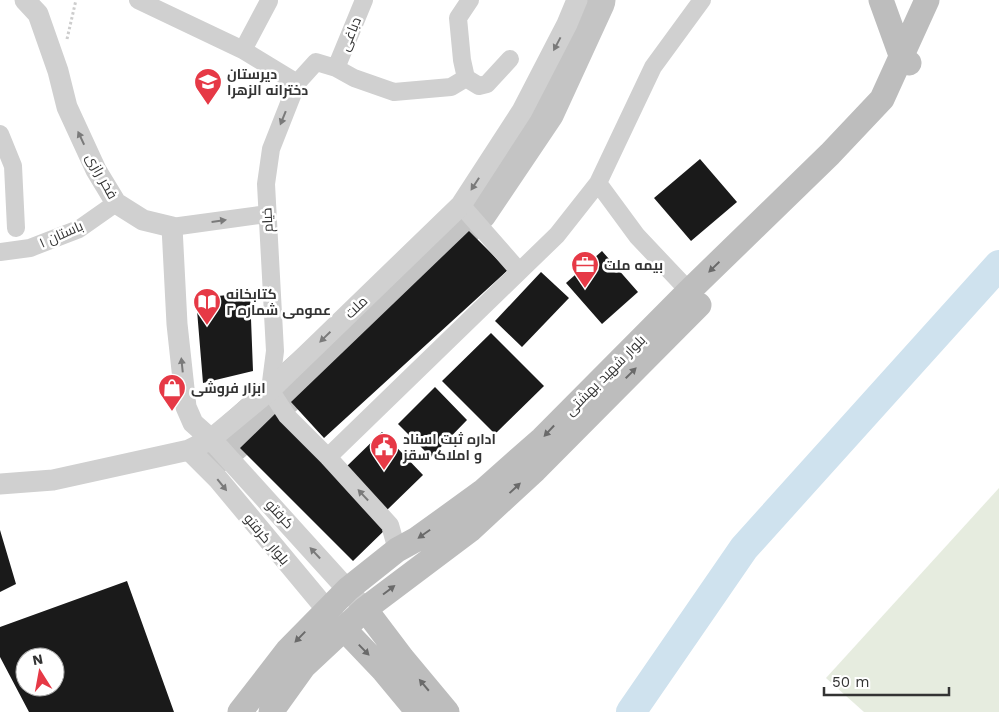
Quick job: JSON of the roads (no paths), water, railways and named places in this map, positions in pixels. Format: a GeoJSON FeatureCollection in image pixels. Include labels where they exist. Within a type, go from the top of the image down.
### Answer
{"type":"FeatureCollection","features":[{"type":"Feature","properties":{"kind":"main road"},"geometry":{"type":"LineString","coordinates":[[881,0],[908,63]]}},
{"type":"Feature","properties":{"kind":"main road","name":"بلوار شهید بهشتی"},"geometry":{"type":"LineString","coordinates":[[270,712],[304,666],[344,628],[365,609],[470,530],[535,470],[897,103],[927,0]]}},
{"type":"Feature","properties":{"kind":"main road","name":"بلوار شهید بهشتی"},"geometry":{"type":"LineString","coordinates":[[240,712],[288,650],[348,589],[396,550],[417,539],[482,492],[542,439],[689,291],[830,154],[882,99],[934,28],[945,0]]}},
{"type":"Feature","properties":{"kind":"main road"},"geometry":{"type":"LineString","coordinates":[[365,609],[418,712]]}},
{"type":"Feature","properties":{"kind":"main road"},"geometry":{"type":"LineString","coordinates":[[344,628],[393,664],[447,712]]}},
{"type":"Feature","properties":{"kind":"street","name":"فخر رازی"},"geometry":{"type":"LineString","coordinates":[[25,0],[38,14],[58,70],[68,108],[96,170],[116,202],[143,220],[172,227]]}},
{"type":"Feature","properties":{"kind":"street"},"geometry":{"type":"LineString","coordinates":[[138,0],[243,50],[297,83]]}},
{"type":"Feature","properties":{"kind":"street","name":"دباغی"},"geometry":{"type":"LineString","coordinates":[[336,68],[364,0]]}},
{"type":"Feature","properties":{"kind":"street"},"geometry":{"type":"LineString","coordinates":[[470,0],[458,18],[462,60],[466,78],[479,86],[487,84],[510,59]]}},
{"type":"Feature","properties":{"kind":"street","name":"ملت"},"geometry":{"type":"LineString","coordinates":[[0,484],[54,480],[189,450],[211,439],[270,390],[461,205],[522,110],[568,24],[578,0]]}},
{"type":"Feature","properties":{"kind":"street"},"geometry":{"type":"LineString","coordinates":[[328,457],[557,235],[598,183],[653,67],[702,0]]}},
{"type":"Feature","properties":{"kind":"street"},"geometry":{"type":"LineString","coordinates":[[243,50],[269,1]]}},
{"type":"Feature","properties":{"kind":"street","name":"خیام"},"geometry":{"type":"LineString","coordinates":[[270,390],[275,351],[266,214],[266,184],[270,150],[297,83],[316,62],[336,68]]}},
{"type":"Feature","properties":{"kind":"street"},"geometry":{"type":"LineString","coordinates":[[336,68],[354,78],[394,92],[451,87],[466,78]]}},
{"type":"Feature","properties":{"kind":"street"},"geometry":{"type":"LineString","coordinates":[[0,134],[13,166],[16,228]]}},
{"type":"Feature","properties":{"kind":"street"},"geometry":{"type":"LineString","coordinates":[[598,183],[637,236],[689,291]]}},
{"type":"Feature","properties":{"kind":"street","name":"باستان ۱"},"geometry":{"type":"LineString","coordinates":[[0,252],[30,248],[79,229],[116,202]]}},
{"type":"Feature","properties":{"kind":"street"},"geometry":{"type":"LineString","coordinates":[[461,205],[519,271]]}},
{"type":"Feature","properties":{"kind":"street"},"geometry":{"type":"LineString","coordinates":[[211,439],[193,424],[186,407],[177,324],[172,227],[266,214]]}},
{"type":"Feature","properties":{"kind":"street"},"geometry":{"type":"LineString","coordinates":[[270,390],[287,416],[390,524],[396,550]]}},
{"type":"Feature","properties":{"kind":"street","name":"کرفتو"},"geometry":{"type":"LineString","coordinates":[[211,439],[365,609]]}},
{"type":"Feature","properties":{"kind":"street","name":"بلوار کرفتو"},"geometry":{"type":"LineString","coordinates":[[189,450],[218,479],[326,610],[344,628]]}},
{"type":"Feature","properties":{"kind":"waterway"},"geometry":{"type":"LineString","coordinates":[[631,712],[744,548],[999,265]]}},
{"type":"Feature","properties":{"kind":"place","name":"دیرستان دخترانه الزهرا"},"geometry":{"type":"Point","coordinates":[208,106]}},
{"type":"Feature","properties":{"kind":"place","name":"بیمه ملت"},"geometry":{"type":"Point","coordinates":[585,289]}},
{"type":"Feature","properties":{"kind":"place","name":"کتابخانه عمومی شماره ۲"},"geometry":{"type":"Point","coordinates":[207,326]}},
{"type":"Feature","properties":{"kind":"place","name":"ابزار فروشی"},"geometry":{"type":"Point","coordinates":[172,412]}},
{"type":"Feature","properties":{"kind":"place","name":"اداره ثبت اسناد و املاک سقز"},"geometry":{"type":"Point","coordinates":[384,471]}}]}
